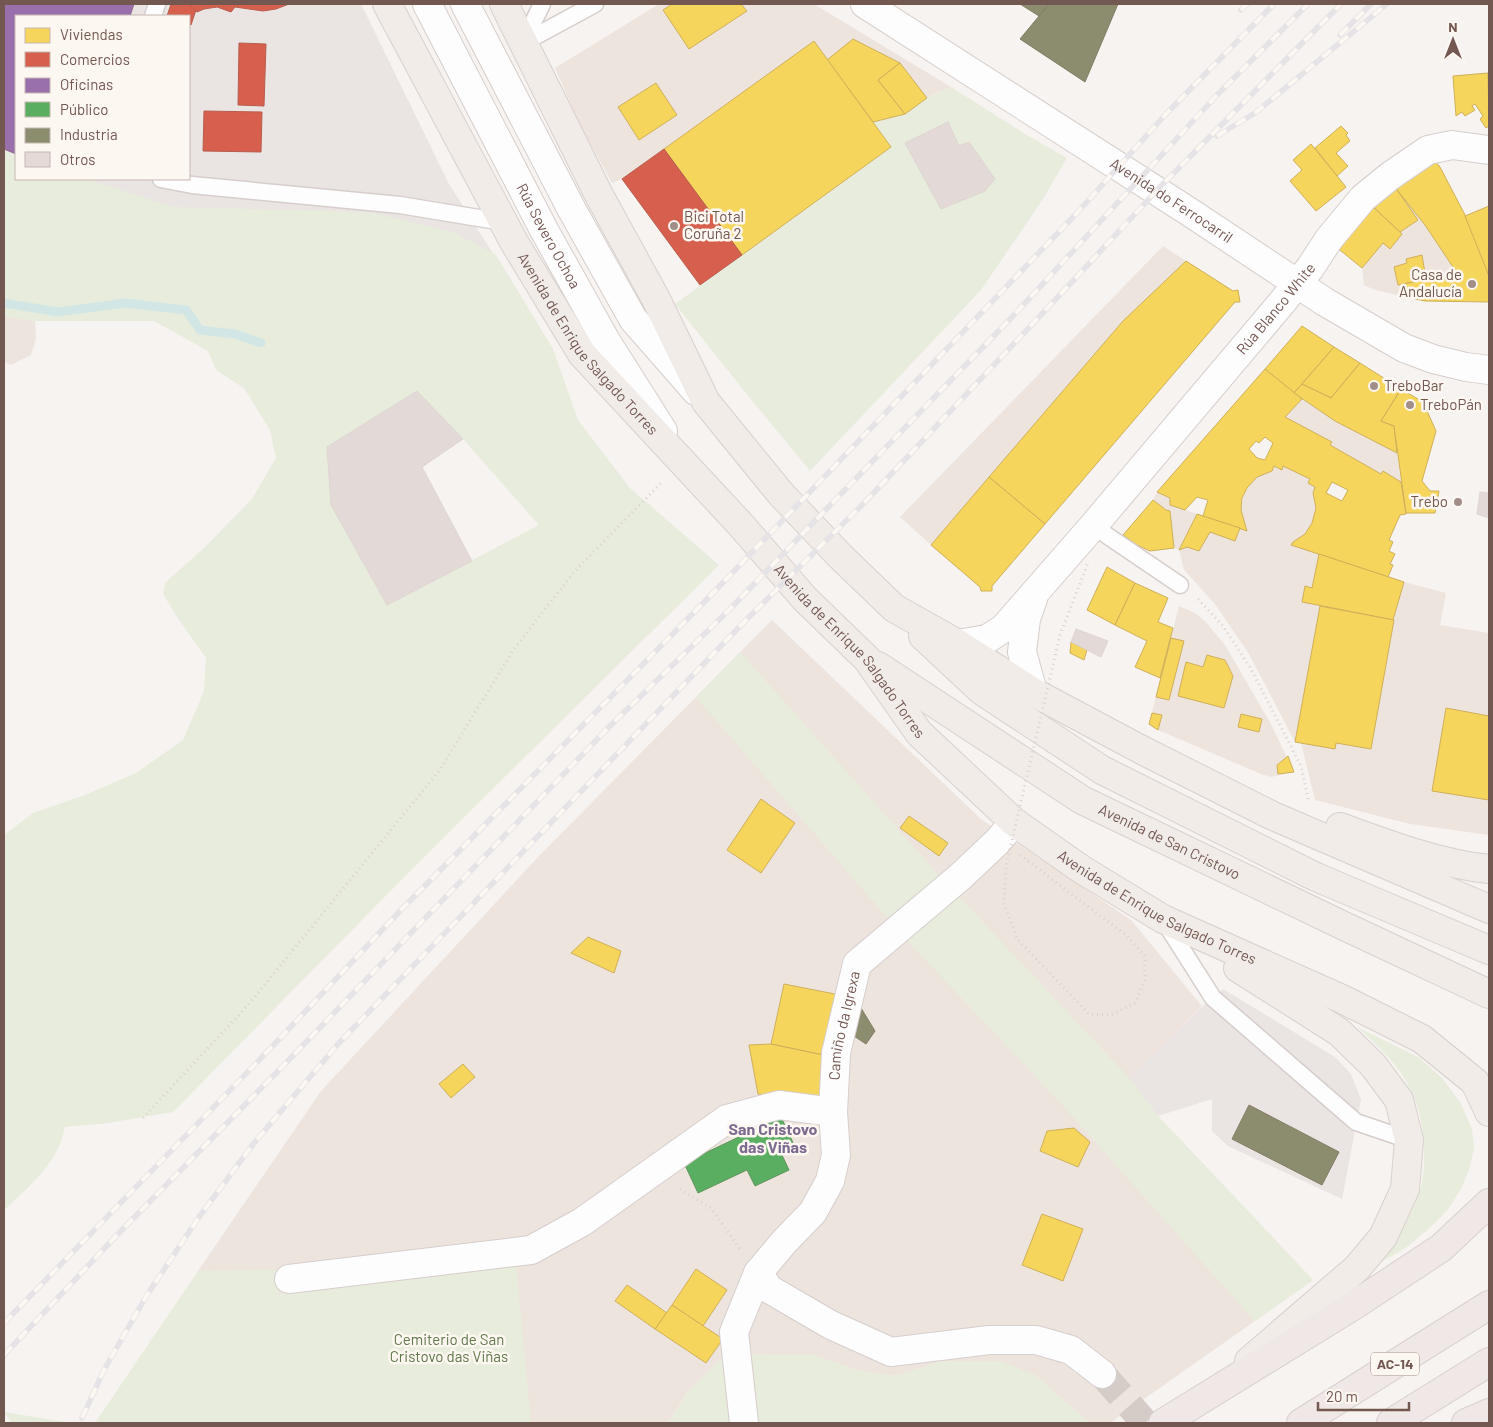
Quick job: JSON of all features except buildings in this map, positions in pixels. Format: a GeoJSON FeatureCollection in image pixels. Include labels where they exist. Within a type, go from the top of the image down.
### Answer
{"type":"FeatureCollection","features":[{"type":"Feature","properties":{"kind":"highway"},"geometry":{"type":"LineString","coordinates":[[1163,1423],[1353,1306],[1441,1248],[1489,1203]]}},
{"type":"Feature","properties":{"kind":"highway","name":"AC-14"},"geometry":{"type":"LineString","coordinates":[[1301,1423],[1489,1305]]}},
{"type":"Feature","properties":{"kind":"highway"},"geometry":{"type":"LineString","coordinates":[[1391,1423],[1489,1362]]}},
{"type":"Feature","properties":{"kind":"highway"},"geometry":{"type":"LineString","coordinates":[[1466,1423],[1489,1413]]}},
{"type":"Feature","properties":{"kind":"main road","name":"Avenida de Enrique Salgado Torres"},"geometry":{"type":"LineString","coordinates":[[387,4],[503,222],[582,354],[683,462],[805,599],[867,659],[919,732],[1014,822],[1081,869],[1163,919],[1342,999],[1422,1039],[1474,1082],[1489,1112]]}},
{"type":"Feature","properties":{"kind":"main road"},"geometry":{"type":"LineString","coordinates":[[504,4],[600,195],[656,299],[706,402],[780,494],[894,608],[982,691],[1102,770],[1316,877],[1489,950]]}},
{"type":"Feature","properties":{"kind":"main road"},"geometry":{"type":"LineString","coordinates":[[894,608],[958,644],[1033,692],[1140,749],[1271,815],[1489,909]]}},
{"type":"Feature","properties":{"kind":"main road","name":"Avenida de San Cristovo"},"geometry":{"type":"LineString","coordinates":[[867,659],[1082,800],[1489,994]]}},
{"type":"Feature","properties":{"kind":"main road"},"geometry":{"type":"LineString","coordinates":[[1140,749],[1232,781],[1312,816],[1374,839],[1464,867],[1489,869]]}},
{"type":"Feature","properties":{"kind":"main road"},"geometry":{"type":"LineString","coordinates":[[1163,919],[1339,1032],[1372,1065],[1399,1100],[1409,1140],[1405,1189],[1382,1237],[1350,1274],[1209,1394]]}},
{"type":"Feature","properties":{"kind":"street","name":"Rúa Severo Ochoa"},"geometry":{"type":"LineString","coordinates":[[427,4],[544,230],[606,341],[683,462]]}},
{"type":"Feature","properties":{"kind":"street"},"geometry":{"type":"LineString","coordinates":[[465,4],[572,210],[634,319],[706,402]]}},
{"type":"Feature","properties":{"kind":"street","name":"Avenida do Ferrocarril"},"geometry":{"type":"LineString","coordinates":[[865,4],[1188,211],[1298,284],[1404,348],[1433,359],[1466,368],[1489,370]]}},
{"type":"Feature","properties":{"kind":"street","name":"Rúa Blanco White"},"geometry":{"type":"LineString","coordinates":[[958,644],[988,639],[1004,628],[1298,284],[1329,239],[1363,198],[1390,176],[1428,150],[1452,145],[1489,150]]}},
{"type":"Feature","properties":{"kind":"street","name":"Rúa Blanco White"},"geometry":{"type":"LineString","coordinates":[[1033,692],[1022,652],[1026,619],[1036,591]]}},
{"type":"Feature","properties":{"kind":"street","name":"Camiño da Igrexa"},"geometry":{"type":"LineString","coordinates":[[744,1423],[734,1332],[758,1273],[813,1212],[830,1181],[836,1155],[833,1112],[836,1053],[857,964],[961,876],[998,842],[1014,822]]}},
{"type":"Feature","properties":{"kind":"street"},"geometry":{"type":"LineString","coordinates":[[289,1279],[531,1250],[582,1222],[727,1119],[779,1105],[833,1112]]}},
{"type":"Feature","properties":{"kind":"street"},"geometry":{"type":"LineString","coordinates":[[758,1273],[769,1288],[777,1293],[831,1325],[891,1352],[989,1340],[1036,1340],[1071,1350],[1102,1374]]}},
{"type":"Feature","properties":{"kind":"lane"},"geometry":{"type":"LineString","coordinates":[[523,43],[542,4]]}},
{"type":"Feature","properties":{"kind":"lane"},"geometry":{"type":"LineString","coordinates":[[523,43],[595,4]]}},
{"type":"Feature","properties":{"kind":"lane"},"geometry":{"type":"LineString","coordinates":[[166,180],[192,185],[400,205],[503,222]]}},
{"type":"Feature","properties":{"kind":"lane"},"geometry":{"type":"LineString","coordinates":[[1093,526],[1180,585]]}},
{"type":"Feature","properties":{"kind":"lane"},"geometry":{"type":"LineString","coordinates":[[1163,919],[1212,998],[1356,1122],[1409,1140]]}},
{"type":"Feature","properties":{"kind":"path"},"geometry":{"type":"LineString","coordinates":[[143,1118],[248,1006],[439,771],[514,649],[574,572],[683,462]]}},
{"type":"Feature","properties":{"kind":"path"},"geometry":{"type":"LineString","coordinates":[[1020,855],[1126,935],[1145,956],[1145,980],[1135,1003],[1111,1015],[1090,1014],[1018,940],[1004,904],[1006,866],[1060,635],[1088,563]]}},
{"type":"Feature","properties":{"kind":"path"},"geometry":{"type":"LineString","coordinates":[[1180,585],[1196,597],[1223,626],[1251,669],[1301,766],[1308,800]]}},
{"type":"Feature","properties":{"kind":"path"},"geometry":{"type":"LineString","coordinates":[[652,1171],[711,1208],[758,1273]]}},
{"type":"Feature","properties":{"kind":"shaded area"},"geometry":{"type":"Polygon","coordinates":[[[4,4],[361,4],[449,184],[525,304],[4,285],[4,4]]]}},
{"type":"Feature","properties":{"kind":"shaded area"},"geometry":{"type":"Polygon","coordinates":[[[659,4],[814,4],[951,87],[926,98],[905,114],[873,122],[814,41],[622,179],[612,183],[579,123],[555,68],[659,4]]]}},
{"type":"Feature","properties":{"kind":"shaded area"},"geometry":{"type":"Polygon","coordinates":[[[1396,189],[1425,225],[1457,273],[1426,279],[1422,255],[1407,259],[1407,263],[1394,267],[1398,285],[1403,284],[1402,296],[1375,290],[1364,285],[1362,268],[1383,243],[1390,249],[1402,234],[1400,232],[1417,220],[1396,189]]]}},
{"type":"Feature","properties":{"kind":"shaded area"},"geometry":{"type":"Polygon","coordinates":[[[1163,246],[1186,261],[1123,321],[931,545],[900,517],[1163,246]]]}},
{"type":"Feature","properties":{"kind":"shaded area"},"geometry":{"type":"Polygon","coordinates":[[[4,316],[35,321],[36,339],[31,355],[11,365],[4,362],[4,316]]]}},
{"type":"Feature","properties":{"kind":"shaded area"},"geometry":{"type":"Polygon","coordinates":[[[1302,399],[1335,421],[1397,453],[1401,482],[1383,471],[1381,474],[1330,445],[1332,442],[1285,417],[1302,399]]]}},
{"type":"Feature","properties":{"kind":"shaded area"},"geometry":{"type":"Polygon","coordinates":[[[1274,466],[1281,470],[1283,466],[1310,479],[1315,487],[1313,493],[1316,508],[1311,526],[1305,534],[1291,545],[1319,554],[1309,604],[1320,606],[1295,742],[1249,654],[1215,604],[1184,570],[1179,550],[1174,548],[1170,511],[1153,500],[1157,492],[1170,498],[1170,505],[1247,530],[1241,510],[1244,495],[1252,481],[1274,466]]]}},
{"type":"Feature","properties":{"kind":"shaded area"},"geometry":{"type":"Polygon","coordinates":[[[1404,582],[1446,593],[1440,625],[1489,633],[1489,835],[1410,824],[1315,800],[1301,743],[1336,743],[1371,749],[1393,620],[1404,582]]]}},
{"type":"Feature","properties":{"kind":"shaded area"},"geometry":{"type":"Polygon","coordinates":[[[1179,606],[1195,613],[1206,622],[1225,645],[1271,724],[1294,772],[1271,777],[1261,774],[1158,730],[1149,724],[1179,606]]]}},
{"type":"Feature","properties":{"kind":"shaded area"},"geometry":{"type":"Polygon","coordinates":[[[772,620],[981,819],[1131,920],[1202,1006],[1130,1079],[1158,1116],[1313,1280],[1110,1423],[1089,1423],[1035,1375],[943,1361],[896,1376],[859,1371],[813,1355],[687,1393],[670,1421],[664,1423],[292,1423],[276,1271],[198,1271],[321,1091],[538,857],[772,620]]]}},
{"type":"Feature","properties":{"kind":"shaded area"},"geometry":{"type":"Polygon","coordinates":[[[1223,989],[1335,1057],[1351,1074],[1361,1099],[1342,1199],[1228,1146],[1212,1131],[1212,1099],[1158,1116],[1129,1078],[1223,989]]]}},
{"type":"Feature","properties":{"kind":"green space"},"geometry":{"type":"Polygon","coordinates":[[[951,87],[1067,158],[1043,199],[981,290],[810,471],[675,304],[891,147],[873,122],[905,114],[927,98],[951,87]]]}},
{"type":"Feature","properties":{"kind":"green space"},"geometry":{"type":"Polygon","coordinates":[[[4,149],[15,154],[15,180],[90,180],[173,207],[369,212],[455,233],[496,255],[553,349],[578,420],[630,488],[719,565],[426,855],[173,1112],[108,1123],[65,1127],[62,1139],[53,1158],[26,1190],[4,1210],[4,835],[33,813],[85,795],[136,773],[183,740],[204,691],[206,658],[163,594],[166,582],[204,548],[252,499],[276,458],[270,430],[244,388],[216,370],[208,351],[154,321],[35,321],[4,316],[4,149]],[[417,391],[327,447],[331,505],[387,605],[539,525],[463,439],[417,391]]]}},
{"type":"Feature","properties":{"kind":"green space"},"geometry":{"type":"Polygon","coordinates":[[[740,652],[935,871],[1129,1078],[1158,1116],[1313,1280],[1255,1321],[1057,1099],[905,938],[696,697],[740,652]]]}},
{"type":"Feature","properties":{"kind":"green space"},"geometry":{"type":"Polygon","coordinates":[[[1357,1027],[1418,1057],[1442,1078],[1460,1102],[1472,1129],[1474,1147],[1470,1167],[1462,1187],[1449,1208],[1407,1247],[1378,1264],[1397,1237],[1418,1198],[1423,1179],[1423,1130],[1419,1112],[1406,1081],[1385,1053],[1357,1027]]]}},
{"type":"Feature","properties":{"kind":"green space","name":"Cemiterio de San Cristovo das Viñas"},"geometry":{"type":"Polygon","coordinates":[[[516,1265],[531,1423],[95,1423],[198,1271],[276,1270],[279,1294],[516,1265]]]}},
{"type":"Feature","properties":{"kind":"green space"},"geometry":{"type":"Polygon","coordinates":[[[726,1354],[813,1355],[859,1371],[896,1376],[943,1361],[1000,1361],[1035,1375],[1089,1423],[664,1423],[670,1421],[687,1393],[726,1354]]]}},
{"type":"Feature","properties":{"kind":"green space"},"geometry":{"type":"Polygon","coordinates":[[[4,1412],[71,1423],[12,1423],[4,1412]]]}},
{"type":"Feature","properties":{"kind":"waterway"},"geometry":{"type":"LineString","coordinates":[[4,303],[58,312],[125,303],[186,310],[200,330],[235,334],[261,343]]}},
{"type":"Feature","properties":{"kind":"tunnel"},"geometry":{"type":"LineString","coordinates":[[1102,1374],[1145,1423]]}},
{"type":"Feature","properties":{"kind":"railway"},"geometry":{"type":"LineString","coordinates":[[1241,10],[1247,4]]}},
{"type":"Feature","properties":{"kind":"railway"},"geometry":{"type":"LineString","coordinates":[[4,1323],[268,1051],[400,911],[714,592],[1077,213],[1165,115],[1274,4]]}},
{"type":"Feature","properties":{"kind":"railway"},"geometry":{"type":"LineString","coordinates":[[4,1355],[118,1234],[283,1066],[609,727],[728,611],[1015,314],[1217,95],[1308,4]]}},
{"type":"Feature","properties":{"kind":"railway"},"geometry":{"type":"LineString","coordinates":[[82,1418],[104,1370],[147,1295],[199,1217],[254,1143],[338,1044],[743,623],[865,502],[1160,187],[1341,4]]}},
{"type":"Feature","properties":{"kind":"railway"},"geometry":{"type":"LineString","coordinates":[[1340,35],[1371,4]]}},
{"type":"Feature","properties":{"kind":"railway"},"geometry":{"type":"LineString","coordinates":[[1217,136],[1255,113],[1387,4]]}},
{"type":"Feature","properties":{"kind":"place","name":"Bici Total Coruña 2"},"geometry":{"type":"Point","coordinates":[674,226]}},
{"type":"Feature","properties":{"kind":"place","name":"Casa de Andalucía"},"geometry":{"type":"Point","coordinates":[1472,284]}},
{"type":"Feature","properties":{"kind":"place","name":"TreboBar"},"geometry":{"type":"Point","coordinates":[1374,386]}},
{"type":"Feature","properties":{"kind":"place","name":"TreboPán"},"geometry":{"type":"Point","coordinates":[1410,405]}},
{"type":"Feature","properties":{"kind":"place","name":"Trebo"},"geometry":{"type":"Point","coordinates":[1458,502]}},
{"type":"Feature","properties":{"kind":"district","name":"San Cristovo das Viñas"},"geometry":{"type":"Point","coordinates":[773,1138]}}]}
